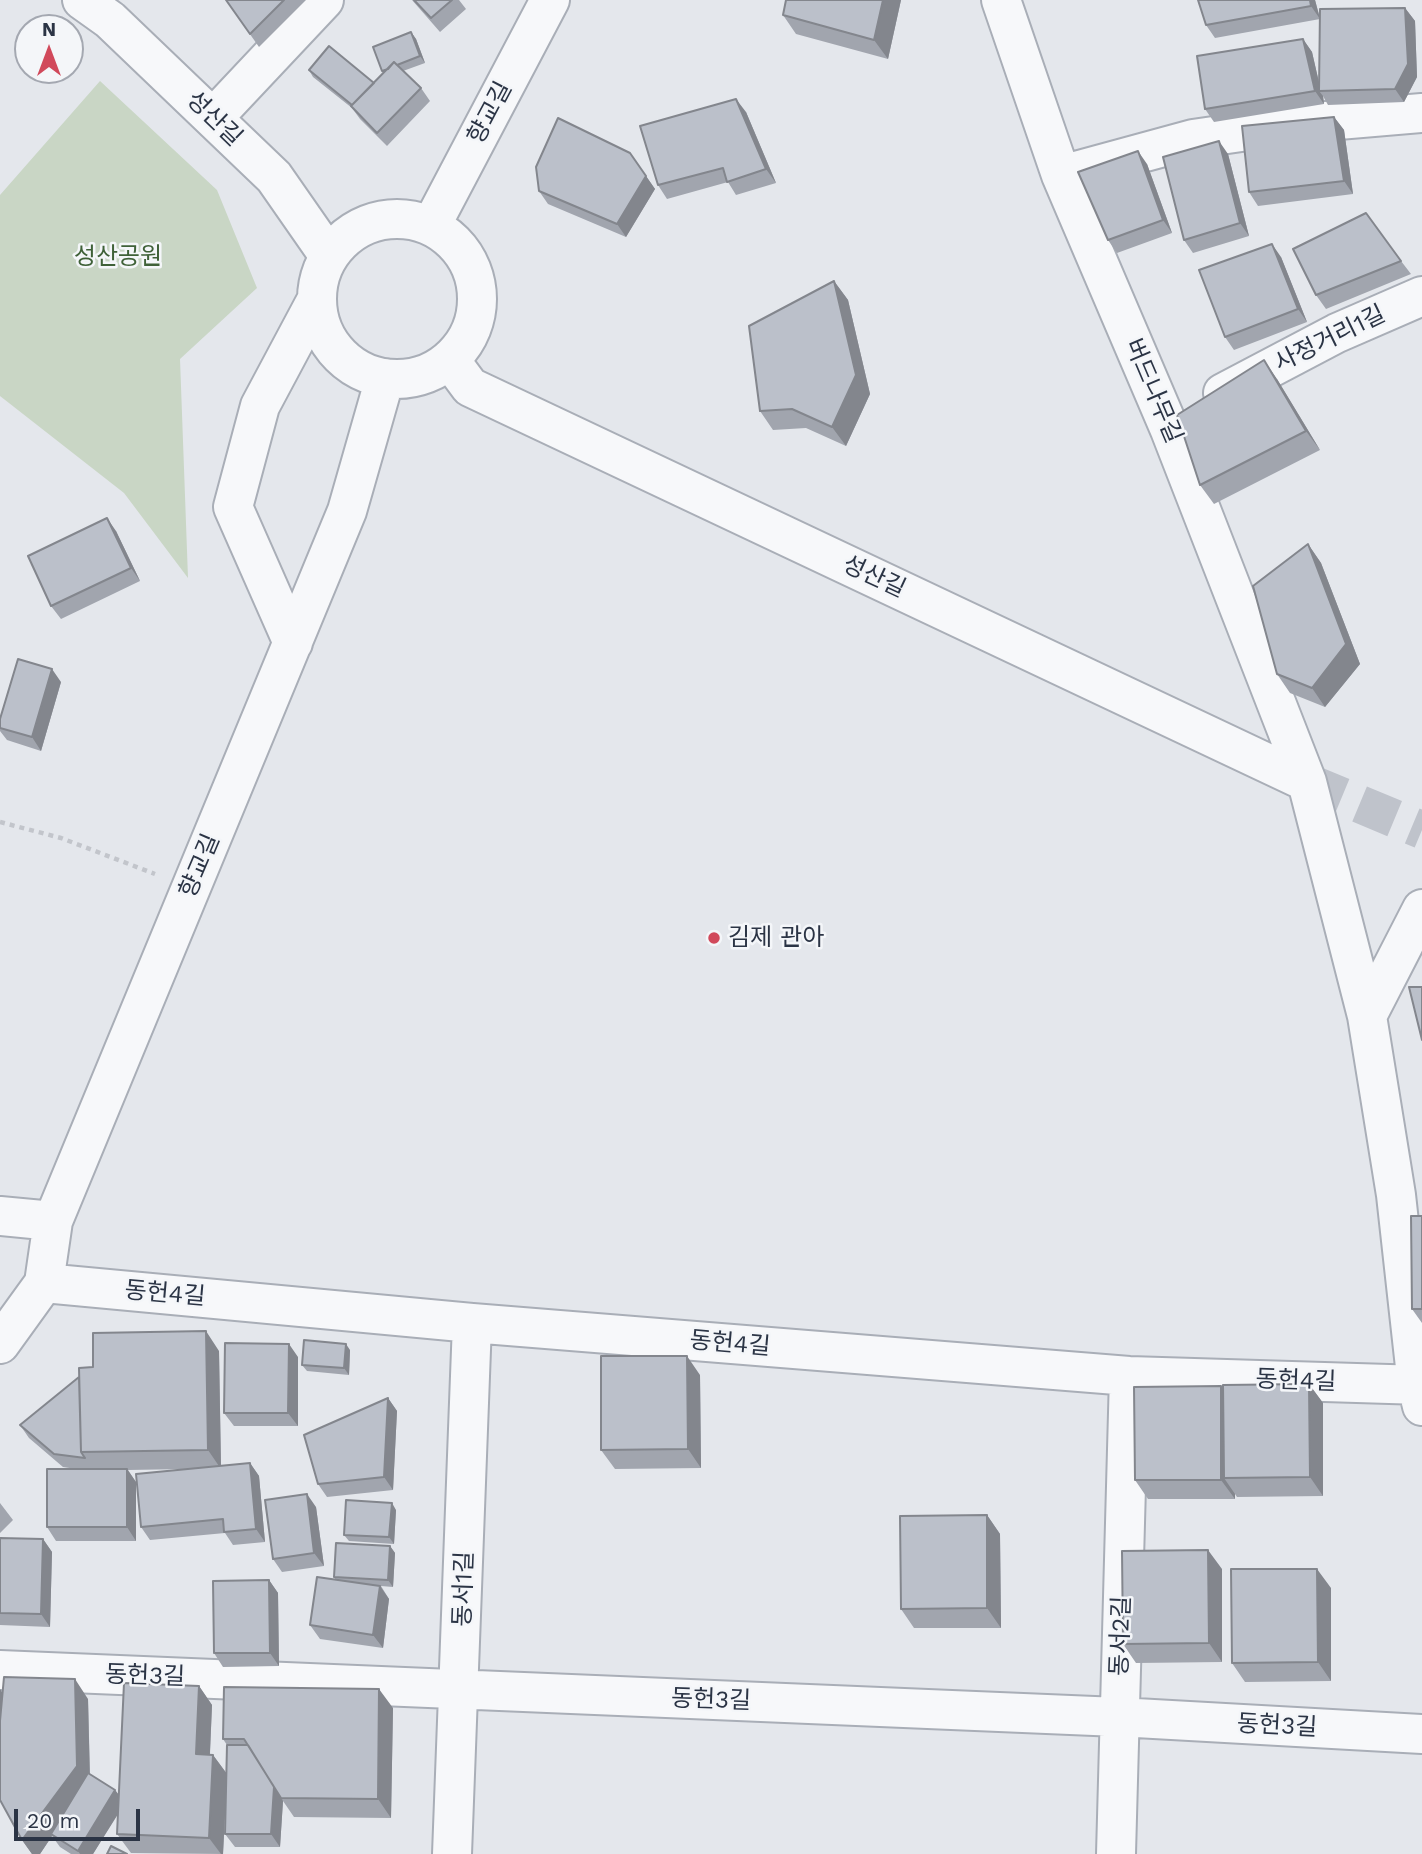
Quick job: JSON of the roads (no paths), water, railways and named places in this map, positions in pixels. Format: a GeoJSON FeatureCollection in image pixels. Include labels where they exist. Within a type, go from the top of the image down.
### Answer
{"type":"FeatureCollection","features":[{"type":"Feature","properties":{"kind":"street","name":"성산길"},"geometry":{"type":"LineString","coordinates":[[82,0],[110,20],[274,177],[329,256]]}},
{"type":"Feature","properties":{"kind":"street"},"geometry":{"type":"LineString","coordinates":[[213,118],[324,0]]}},
{"type":"Feature","properties":{"kind":"street","name":"향교길"},"geometry":{"type":"LineString","coordinates":[[431,226],[550,0]]}},
{"type":"Feature","properties":{"kind":"street","name":"버드나무길"},"geometry":{"type":"LineString","coordinates":[[1002,0],[1061,175],[1170,430],[1307,782]]}},
{"type":"Feature","properties":{"kind":"street"},"geometry":{"type":"LineString","coordinates":[[1061,175],[1194,139],[1303,123],[1422,113]]}},
{"type":"Feature","properties":{"kind":"street"},"geometry":{"type":"LineString","coordinates":[[386,220],[409,220],[431,226],[450,239],[465,256],[474,277],[477,300],[474,323],[464,343],[450,360],[430,373],[408,379],[385,378],[363,372],[344,359],[329,342],[320,322],[317,299],[320,276],[329,256],[345,239],[364,226],[386,220]]}},
{"type":"Feature","properties":{"kind":"street","name":"사정거리1길"},"geometry":{"type":"LineString","coordinates":[[1170,430],[1228,389],[1338,333],[1422,296]]}},
{"type":"Feature","properties":{"kind":"street"},"geometry":{"type":"LineString","coordinates":[[293,643],[233,507],[260,406],[317,299]]}},
{"type":"Feature","properties":{"kind":"street","name":"성산길"},"geometry":{"type":"LineString","coordinates":[[450,360],[470,387],[1307,782]]}},
{"type":"Feature","properties":{"kind":"street","name":"향교길"},"geometry":{"type":"LineString","coordinates":[[0,1345],[44,1283],[53,1221],[348,511],[385,378]]}},
{"type":"Feature","properties":{"kind":"street","name":"동헌4길"},"geometry":{"type":"LineString","coordinates":[[44,1283],[472,1323],[1129,1376],[1421,1392],[1396,1195],[1367,1016],[1307,782]]}},
{"type":"Feature","properties":{"kind":"street"},"geometry":{"type":"LineString","coordinates":[[1367,1016],[1422,909]]}},
{"type":"Feature","properties":{"kind":"street"},"geometry":{"type":"LineString","coordinates":[[0,1216],[53,1221]]}},
{"type":"Feature","properties":{"kind":"street","name":"동서1길"},"geometry":{"type":"LineString","coordinates":[[452,1854],[472,1323]]}},
{"type":"Feature","properties":{"kind":"street","name":"동서2길"},"geometry":{"type":"LineString","coordinates":[[1116,1854],[1129,1376]]}},
{"type":"Feature","properties":{"kind":"street","name":"동헌3길"},"geometry":{"type":"LineString","coordinates":[[0,1670],[1118,1717],[1422,1734]]}},
{"type":"Feature","properties":{"kind":"tunnel"},"geometry":{"type":"LineString","coordinates":[[1307,782],[1422,830]]}},
{"type":"Feature","properties":{"kind":"place","name":"김제 관아"},"geometry":{"type":"Point","coordinates":[714,938]}},
{"type":"Feature","properties":{"kind":"park label","name":"성산공원"},"geometry":{"type":"Point","coordinates":[118,257]}}]}
